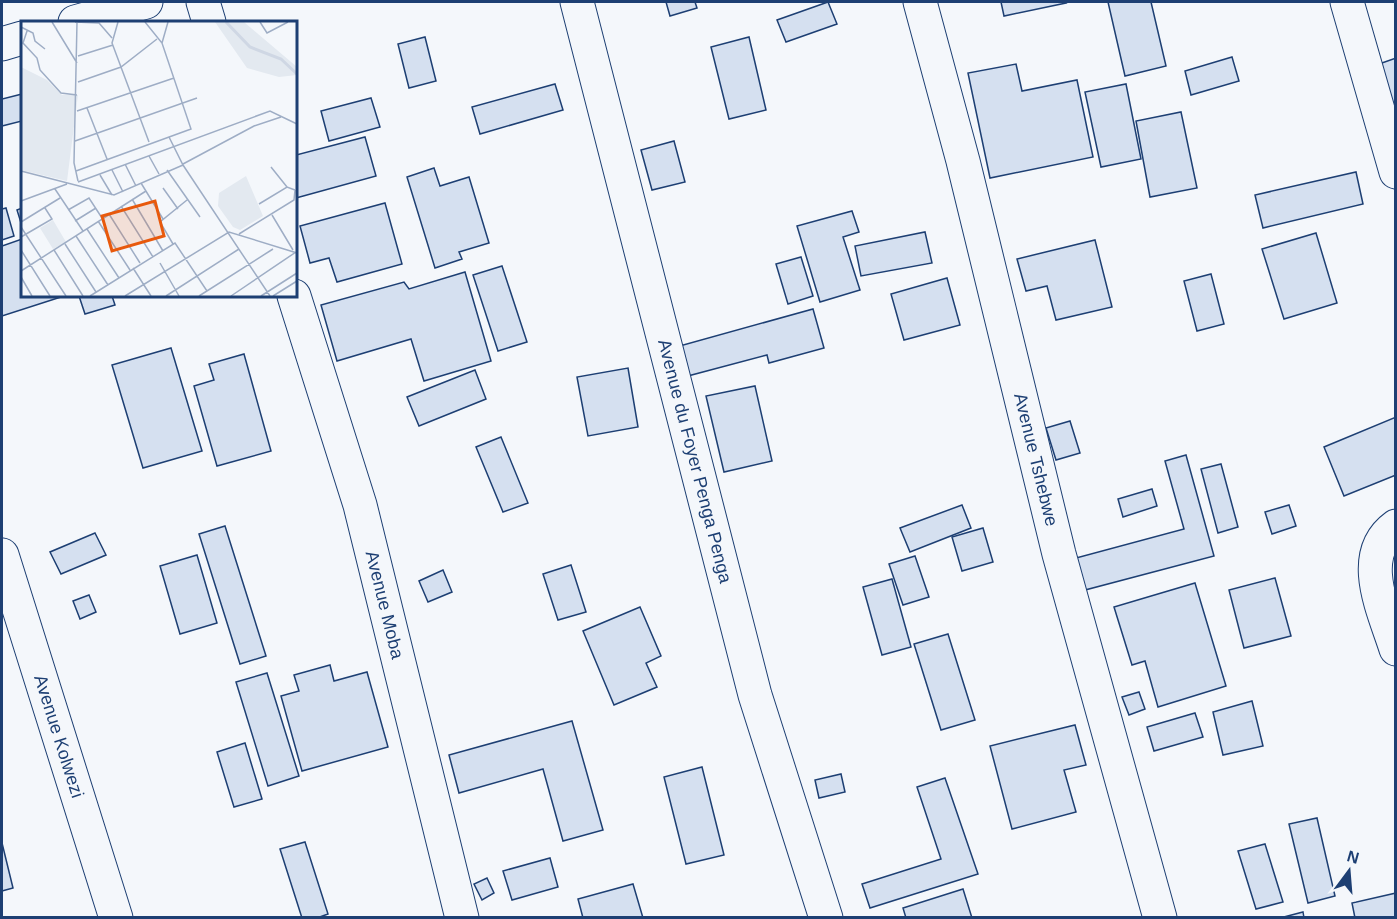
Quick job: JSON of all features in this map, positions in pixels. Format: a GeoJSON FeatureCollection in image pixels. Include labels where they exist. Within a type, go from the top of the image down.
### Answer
{"type":"FeatureCollection","features":[{"type":"Feature","properties":{"kind":"street"},"geometry":{"type":"LineString","coordinates":[[79,21],[146,2]]}},
{"type":"Feature","properties":{"kind":"street"},"geometry":{"type":"LineString","coordinates":[[203,2],[209,21]]}},
{"type":"Feature","properties":{"kind":"street","name":"Avenue du Foyer Penga Penga"},"geometry":{"type":"LineString","coordinates":[[577,2],[755,695],[826,918]]}},
{"type":"Feature","properties":{"kind":"street","name":"Avenue Tshebwe"},"geometry":{"type":"LineString","coordinates":[[920,2],[963,161],[1059,554],[1160,918]]}},
{"type":"Feature","properties":{"kind":"street"},"geometry":{"type":"LineString","coordinates":[[1347,2],[1395,172]]}},
{"type":"Feature","properties":{"kind":"street"},"geometry":{"type":"LineString","coordinates":[[2,44],[21,38]]}},
{"type":"Feature","properties":{"kind":"street","name":"Avenue Moba"},"geometry":{"type":"LineString","coordinates":[[294,297],[360,505],[462,918]]}},
{"type":"Feature","properties":{"kind":"street"},"geometry":{"type":"LineString","coordinates":[[1395,526],[1383,537],[1375,561],[1375,581],[1395,649]]}},
{"type":"Feature","properties":{"kind":"street","name":"Avenue Kolwezi"},"geometry":{"type":"LineString","coordinates":[[2,555],[116,918]]}},
{"type":"Feature","properties":{"kind":"building"},"geometry":{"type":"Polygon","coordinates":[[[666,2],[695,2],[697,8],[670,16],[666,2]]]}},
{"type":"Feature","properties":{"kind":"building"},"geometry":{"type":"Polygon","coordinates":[[[828,2],[837,24],[786,42],[777,20],[828,2]]]}},
{"type":"Feature","properties":{"kind":"building"},"geometry":{"type":"Polygon","coordinates":[[[1001,2],[1065,2],[1066,3],[1004,16],[1001,2]]]}},
{"type":"Feature","properties":{"kind":"building"},"geometry":{"type":"Polygon","coordinates":[[[1108,2],[1151,2],[1166,66],[1125,76],[1108,2]]]}},
{"type":"Feature","properties":{"kind":"building"},"geometry":{"type":"Polygon","coordinates":[[[425,37],[436,81],[409,88],[398,44],[425,37]]]}},
{"type":"Feature","properties":{"kind":"building"},"geometry":{"type":"Polygon","coordinates":[[[749,37],[766,110],[729,119],[711,47],[749,37]]]}},
{"type":"Feature","properties":{"kind":"building"},"geometry":{"type":"Polygon","coordinates":[[[1232,57],[1239,81],[1191,95],[1185,71],[1232,57]]]}},
{"type":"Feature","properties":{"kind":"building"},"geometry":{"type":"Polygon","coordinates":[[[1396,58],[1396,112],[1379,64],[1396,58]]]}},
{"type":"Feature","properties":{"kind":"building"},"geometry":{"type":"Polygon","coordinates":[[[1016,64],[1022,91],[1077,80],[1093,157],[990,178],[968,73],[1016,64]]]}},
{"type":"Feature","properties":{"kind":"building"},"geometry":{"type":"Polygon","coordinates":[[[555,84],[563,110],[480,134],[472,107],[555,84]]]}},
{"type":"Feature","properties":{"kind":"building"},"geometry":{"type":"Polygon","coordinates":[[[1126,84],[1141,159],[1101,167],[1085,92],[1126,84]]]}},
{"type":"Feature","properties":{"kind":"building"},"geometry":{"type":"Polygon","coordinates":[[[21,94],[21,121],[2,126],[2,99],[21,94]]]}},
{"type":"Feature","properties":{"kind":"building"},"geometry":{"type":"Polygon","coordinates":[[[371,98],[380,127],[329,141],[321,111],[371,98]]]}},
{"type":"Feature","properties":{"kind":"building"},"geometry":{"type":"Polygon","coordinates":[[[1181,112],[1197,188],[1150,197],[1136,121],[1181,112]]]}},
{"type":"Feature","properties":{"kind":"building"},"geometry":{"type":"Polygon","coordinates":[[[365,137],[376,176],[297,198],[297,155],[365,137]]]}},
{"type":"Feature","properties":{"kind":"building"},"geometry":{"type":"Polygon","coordinates":[[[674,141],[685,182],[652,190],[641,150],[674,141]]]}},
{"type":"Feature","properties":{"kind":"building"},"geometry":{"type":"Polygon","coordinates":[[[434,168],[440,186],[469,177],[489,243],[459,252],[462,259],[435,268],[407,177],[434,168]]]}},
{"type":"Feature","properties":{"kind":"building"},"geometry":{"type":"Polygon","coordinates":[[[1356,172],[1363,204],[1263,228],[1255,195],[1356,172]]]}},
{"type":"Feature","properties":{"kind":"building"},"geometry":{"type":"Polygon","coordinates":[[[385,203],[402,264],[337,282],[329,258],[310,263],[300,226],[385,203]]]}},
{"type":"Feature","properties":{"kind":"building"},"geometry":{"type":"Polygon","coordinates":[[[6,208],[14,236],[2,240],[2,209],[6,208]]]}},
{"type":"Feature","properties":{"kind":"building"},"geometry":{"type":"Polygon","coordinates":[[[21,208],[21,223],[17,210],[21,208]]]}},
{"type":"Feature","properties":{"kind":"building"},"geometry":{"type":"Polygon","coordinates":[[[852,211],[859,232],[843,237],[860,290],[820,302],[797,226],[852,211]]]}},
{"type":"Feature","properties":{"kind":"building"},"geometry":{"type":"Polygon","coordinates":[[[925,232],[932,263],[861,276],[855,246],[925,232]]]}},
{"type":"Feature","properties":{"kind":"building"},"geometry":{"type":"Polygon","coordinates":[[[1316,233],[1337,303],[1284,319],[1262,249],[1316,233]]]}},
{"type":"Feature","properties":{"kind":"building"},"geometry":{"type":"Polygon","coordinates":[[[21,239],[21,297],[61,297],[2,316],[2,246],[21,239]]]}},
{"type":"Feature","properties":{"kind":"building"},"geometry":{"type":"Polygon","coordinates":[[[1095,240],[1112,307],[1056,320],[1047,286],[1026,291],[1017,259],[1095,240]]]}},
{"type":"Feature","properties":{"kind":"building"},"geometry":{"type":"Polygon","coordinates":[[[801,257],[813,296],[788,304],[776,264],[801,257]]]}},
{"type":"Feature","properties":{"kind":"building"},"geometry":{"type":"Polygon","coordinates":[[[502,266],[527,342],[498,351],[473,275],[502,266]]]}},
{"type":"Feature","properties":{"kind":"building"},"geometry":{"type":"Polygon","coordinates":[[[465,272],[491,361],[424,381],[411,339],[337,361],[321,305],[404,282],[409,289],[465,272]]]}},
{"type":"Feature","properties":{"kind":"building"},"geometry":{"type":"Polygon","coordinates":[[[1211,274],[1224,324],[1197,331],[1184,281],[1211,274]]]}},
{"type":"Feature","properties":{"kind":"building"},"geometry":{"type":"Polygon","coordinates":[[[947,278],[960,325],[904,340],[891,294],[947,278]]]}},
{"type":"Feature","properties":{"kind":"building"},"geometry":{"type":"Polygon","coordinates":[[[79,297],[112,297],[115,305],[85,314],[79,297]]]}},
{"type":"Feature","properties":{"kind":"building"},"geometry":{"type":"Polygon","coordinates":[[[813,309],[824,348],[769,363],[767,355],[684,377],[676,347],[813,309]]]}},
{"type":"Feature","properties":{"kind":"building"},"geometry":{"type":"Polygon","coordinates":[[[171,348],[202,451],[143,468],[112,365],[171,348]]]}},
{"type":"Feature","properties":{"kind":"building"},"geometry":{"type":"Polygon","coordinates":[[[244,354],[271,451],[217,466],[194,386],[214,380],[209,364],[244,354]]]}},
{"type":"Feature","properties":{"kind":"building"},"geometry":{"type":"Polygon","coordinates":[[[628,368],[638,427],[588,436],[577,377],[628,368]]]}},
{"type":"Feature","properties":{"kind":"building"},"geometry":{"type":"Polygon","coordinates":[[[475,370],[486,399],[419,426],[407,397],[475,370]]]}},
{"type":"Feature","properties":{"kind":"building"},"geometry":{"type":"Polygon","coordinates":[[[755,386],[772,461],[724,472],[706,396],[755,386]]]}},
{"type":"Feature","properties":{"kind":"building"},"geometry":{"type":"Polygon","coordinates":[[[1396,417],[1396,475],[1344,496],[1324,447],[1396,417]]]}},
{"type":"Feature","properties":{"kind":"building"},"geometry":{"type":"Polygon","coordinates":[[[1070,421],[1080,453],[1056,460],[1046,428],[1070,421]]]}},
{"type":"Feature","properties":{"kind":"building"},"geometry":{"type":"Polygon","coordinates":[[[501,437],[528,503],[503,512],[476,447],[501,437]]]}},
{"type":"Feature","properties":{"kind":"building"},"geometry":{"type":"Polygon","coordinates":[[[1186,455],[1214,556],[1085,590],[1076,558],[1184,529],[1165,461],[1186,455]]]}},
{"type":"Feature","properties":{"kind":"building"},"geometry":{"type":"Polygon","coordinates":[[[1221,464],[1238,527],[1218,533],[1201,469],[1221,464]]]}},
{"type":"Feature","properties":{"kind":"building"},"geometry":{"type":"Polygon","coordinates":[[[1152,489],[1157,506],[1123,517],[1118,499],[1152,489]]]}},
{"type":"Feature","properties":{"kind":"building"},"geometry":{"type":"Polygon","coordinates":[[[962,505],[971,528],[910,552],[900,528],[962,505]]]}},
{"type":"Feature","properties":{"kind":"building"},"geometry":{"type":"Polygon","coordinates":[[[1289,505],[1296,526],[1272,534],[1265,512],[1289,505]]]}},
{"type":"Feature","properties":{"kind":"building"},"geometry":{"type":"Polygon","coordinates":[[[225,526],[266,656],[240,664],[199,534],[225,526]]]}},
{"type":"Feature","properties":{"kind":"building"},"geometry":{"type":"Polygon","coordinates":[[[983,528],[993,562],[962,571],[952,537],[983,528]]]}},
{"type":"Feature","properties":{"kind":"building"},"geometry":{"type":"Polygon","coordinates":[[[95,533],[106,555],[61,574],[50,552],[95,533]]]}},
{"type":"Feature","properties":{"kind":"building"},"geometry":{"type":"Polygon","coordinates":[[[197,555],[217,623],[180,634],[160,566],[197,555]]]}},
{"type":"Feature","properties":{"kind":"building"},"geometry":{"type":"Polygon","coordinates":[[[915,556],[929,597],[903,605],[889,564],[915,556]]]}},
{"type":"Feature","properties":{"kind":"building"},"geometry":{"type":"Polygon","coordinates":[[[571,565],[586,612],[558,620],[543,574],[571,565]]]}},
{"type":"Feature","properties":{"kind":"building"},"geometry":{"type":"Polygon","coordinates":[[[443,570],[452,592],[428,602],[419,581],[443,570]]]}},
{"type":"Feature","properties":{"kind":"building"},"geometry":{"type":"Polygon","coordinates":[[[1275,578],[1291,636],[1244,648],[1229,590],[1275,578]]]}},
{"type":"Feature","properties":{"kind":"building"},"geometry":{"type":"Polygon","coordinates":[[[892,579],[911,647],[882,655],[863,587],[892,579]]]}},
{"type":"Feature","properties":{"kind":"building"},"geometry":{"type":"Polygon","coordinates":[[[1195,583],[1226,686],[1158,707],[1145,661],[1132,665],[1114,607],[1195,583]]]}},
{"type":"Feature","properties":{"kind":"building"},"geometry":{"type":"Polygon","coordinates":[[[89,595],[96,612],[80,619],[73,601],[89,595]]]}},
{"type":"Feature","properties":{"kind":"building"},"geometry":{"type":"Polygon","coordinates":[[[640,607],[661,656],[646,663],[657,687],[614,705],[583,631],[640,607]]]}},
{"type":"Feature","properties":{"kind":"building"},"geometry":{"type":"Polygon","coordinates":[[[948,634],[975,720],[941,730],[914,644],[948,634]]]}},
{"type":"Feature","properties":{"kind":"building"},"geometry":{"type":"Polygon","coordinates":[[[330,665],[334,681],[367,672],[388,747],[302,771],[281,696],[299,691],[294,675],[330,665]]]}},
{"type":"Feature","properties":{"kind":"building"},"geometry":{"type":"Polygon","coordinates":[[[267,673],[299,776],[268,786],[236,682],[267,673]]]}},
{"type":"Feature","properties":{"kind":"building"},"geometry":{"type":"Polygon","coordinates":[[[1139,692],[1145,709],[1129,715],[1122,697],[1139,692]]]}},
{"type":"Feature","properties":{"kind":"building"},"geometry":{"type":"Polygon","coordinates":[[[1252,701],[1263,746],[1223,755],[1213,712],[1252,701]]]}},
{"type":"Feature","properties":{"kind":"building"},"geometry":{"type":"Polygon","coordinates":[[[1195,713],[1203,737],[1154,751],[1147,727],[1195,713]]]}},
{"type":"Feature","properties":{"kind":"building"},"geometry":{"type":"Polygon","coordinates":[[[572,721],[603,830],[563,841],[543,769],[459,793],[449,755],[572,721]]]}},
{"type":"Feature","properties":{"kind":"building"},"geometry":{"type":"Polygon","coordinates":[[[1075,725],[1086,765],[1064,770],[1076,812],[1012,829],[990,746],[1075,725]]]}},
{"type":"Feature","properties":{"kind":"building"},"geometry":{"type":"Polygon","coordinates":[[[245,743],[262,799],[234,807],[217,752],[245,743]]]}},
{"type":"Feature","properties":{"kind":"building"},"geometry":{"type":"Polygon","coordinates":[[[702,767],[724,855],[686,864],[664,777],[702,767]]]}},
{"type":"Feature","properties":{"kind":"building"},"geometry":{"type":"Polygon","coordinates":[[[841,774],[845,792],[819,798],[815,780],[841,774]]]}},
{"type":"Feature","properties":{"kind":"building"},"geometry":{"type":"Polygon","coordinates":[[[945,778],[978,874],[870,908],[862,884],[941,859],[917,787],[945,778]]]}},
{"type":"Feature","properties":{"kind":"building"},"geometry":{"type":"Polygon","coordinates":[[[1317,818],[1335,896],[1308,903],[1289,824],[1317,818]]]}},
{"type":"Feature","properties":{"kind":"building"},"geometry":{"type":"Polygon","coordinates":[[[305,842],[328,914],[317,918],[302,918],[280,849],[305,842]]]}},
{"type":"Feature","properties":{"kind":"building"},"geometry":{"type":"Polygon","coordinates":[[[2,843],[13,888],[2,891],[2,843]]]}},
{"type":"Feature","properties":{"kind":"building"},"geometry":{"type":"Polygon","coordinates":[[[1265,844],[1283,902],[1256,909],[1238,851],[1265,844]]]}},
{"type":"Feature","properties":{"kind":"building"},"geometry":{"type":"Polygon","coordinates":[[[550,858],[558,887],[512,900],[503,871],[550,858]]]}},
{"type":"Feature","properties":{"kind":"building"},"geometry":{"type":"Polygon","coordinates":[[[487,878],[494,893],[482,900],[474,884],[487,878]]]}},
{"type":"Feature","properties":{"kind":"building"},"geometry":{"type":"Polygon","coordinates":[[[633,884],[643,918],[583,918],[578,899],[633,884]]]}},
{"type":"Feature","properties":{"kind":"building"},"geometry":{"type":"Polygon","coordinates":[[[963,889],[972,918],[906,918],[903,908],[963,889]]]}},
{"type":"Feature","properties":{"kind":"building"},"geometry":{"type":"Polygon","coordinates":[[[1396,893],[1396,918],[1355,918],[1352,903],[1396,893]]]}},
{"type":"Feature","properties":{"kind":"building"},"geometry":{"type":"Polygon","coordinates":[[[1303,912],[1304,918],[1280,918],[1303,912]]]}}]}
